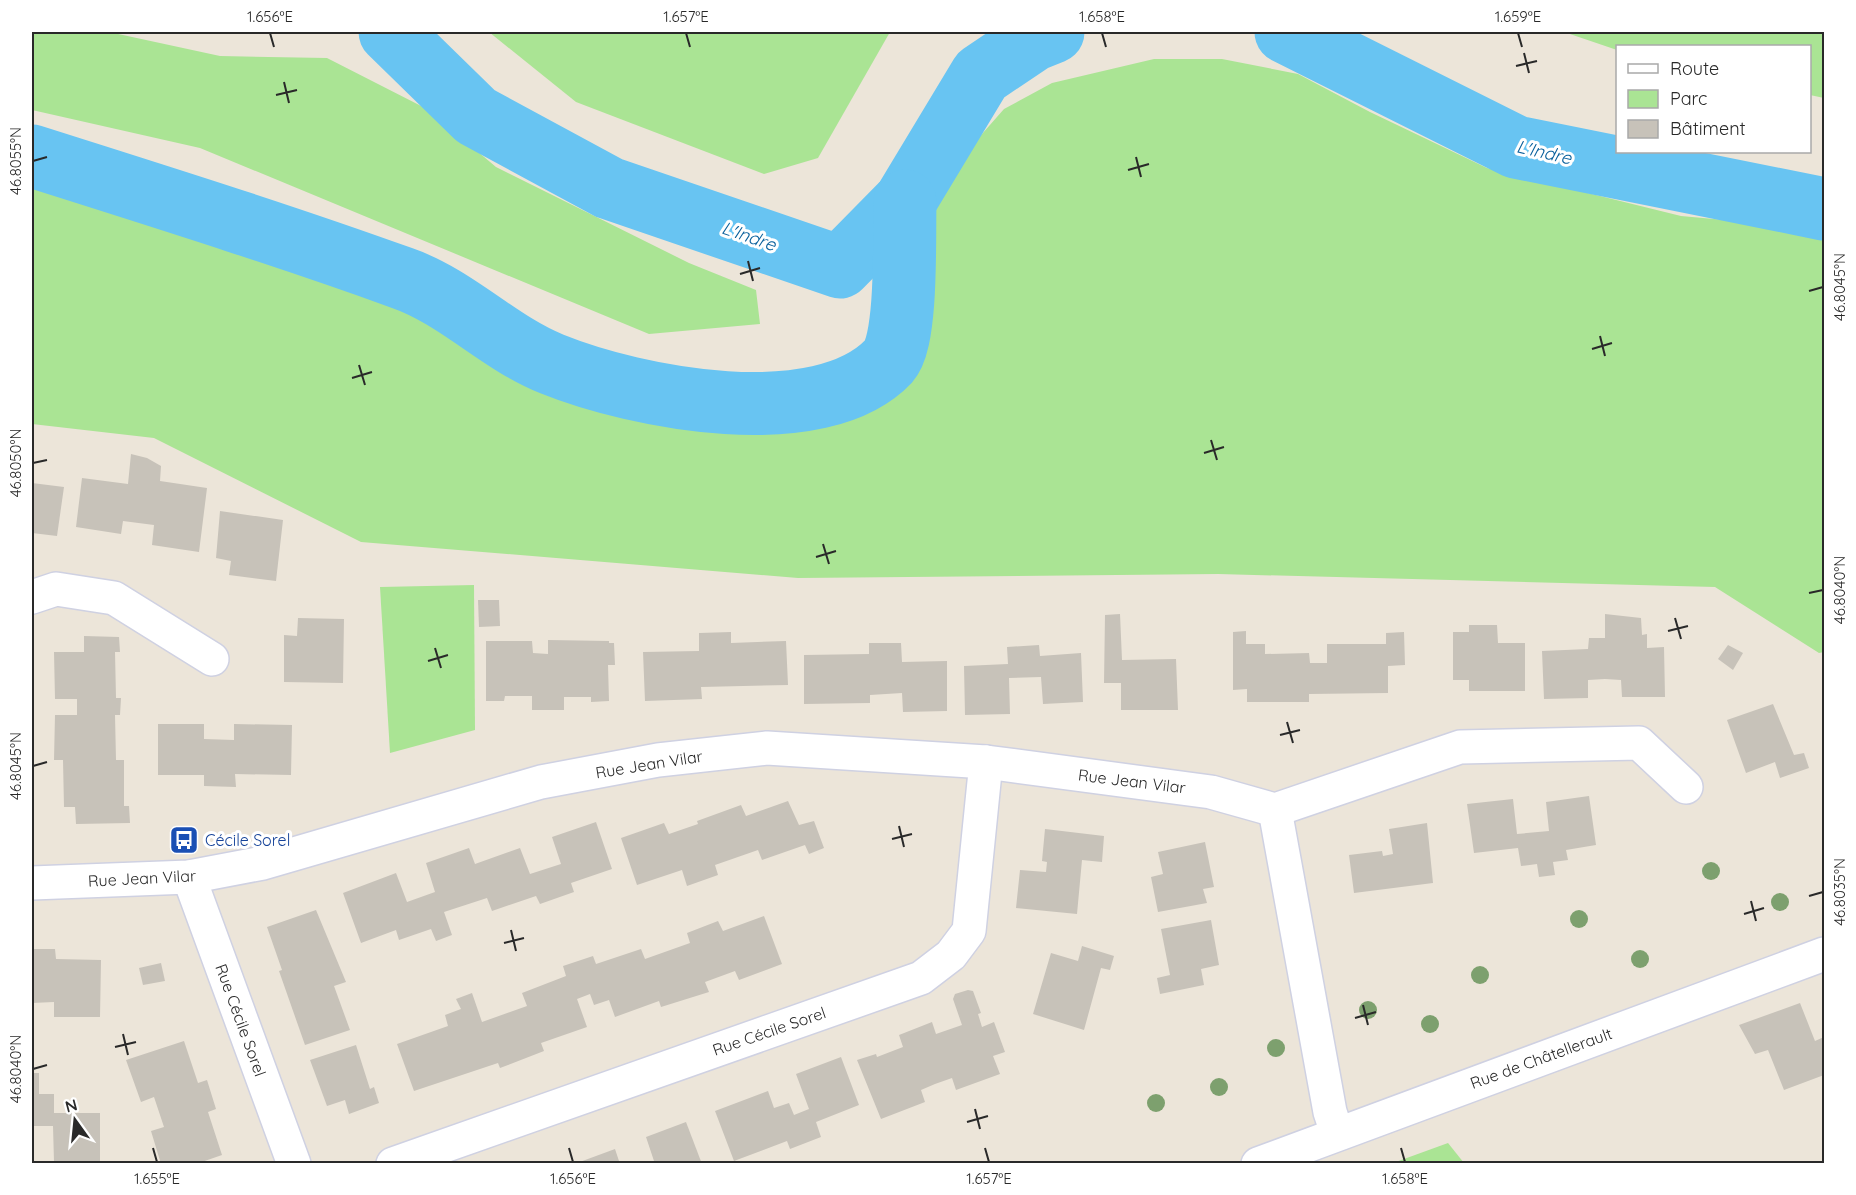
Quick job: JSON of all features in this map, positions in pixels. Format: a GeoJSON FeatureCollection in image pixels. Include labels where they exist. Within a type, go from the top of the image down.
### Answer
{"type":"FeatureCollection","features":[{"type":"Feature","properties":{"kind":"street"},"geometry":{"type":"LineString","coordinates":[[32,597],[56,589],[114,598],[212,659]]}},
{"type":"Feature","properties":{"kind":"street"},"geometry":{"type":"LineString","coordinates":[[1337,1133],[1330,1112],[1275,810],[1460,747],[1639,743],[1686,787]]}},
{"type":"Feature","properties":{"kind":"street","name":"Rue Jean Vilar"},"geometry":{"type":"LineString","coordinates":[[32,883],[189,877],[263,863],[541,782],[658,760],[767,748],[986,762],[1211,792],[1275,810]]}},
{"type":"Feature","properties":{"kind":"street","name":"Rue Cécile Sorel"},"geometry":{"type":"LineString","coordinates":[[393,1164],[921,978],[951,955],[969,931],[986,762]]}},
{"type":"Feature","properties":{"kind":"street","name":"Rue Cécile Sorel"},"geometry":{"type":"LineString","coordinates":[[189,877],[294,1164]]}},
{"type":"Feature","properties":{"kind":"street","name":"Rue de Châtellerault"},"geometry":{"type":"LineString","coordinates":[[1258,1164],[1824,954]]}},
{"type":"Feature","properties":{"kind":"green space"},"geometry":{"type":"Polygon","coordinates":[[[32,32],[109,32],[220,56],[327,58],[427,109],[496,167],[689,263],[756,290],[760,324],[649,334],[200,148],[32,110],[32,32]]]}},
{"type":"Feature","properties":{"kind":"green space"},"geometry":{"type":"Polygon","coordinates":[[[489,32],[890,32],[818,158],[764,174],[576,102],[489,32]]]}},
{"type":"Feature","properties":{"kind":"green space"},"geometry":{"type":"Polygon","coordinates":[[[1564,32],[1824,32],[1824,98],[1811,95],[1811,45],[1616,45],[1616,50],[1564,32]]]}},
{"type":"Feature","properties":{"kind":"green space"},"geometry":{"type":"Polygon","coordinates":[[[1154,59],[1222,59],[1298,74],[1370,112],[1487,168],[1681,216],[1824,229],[1824,652],[1819,653],[1715,587],[1218,574],[798,578],[361,542],[154,438],[32,424],[32,179],[154,212],[311,275],[438,318],[600,399],[696,417],[773,426],[884,398],[910,357],[919,255],[930,193],[1004,109],[1052,83],[1154,59]]]}},
{"type":"Feature","properties":{"kind":"green space"},"geometry":{"type":"Polygon","coordinates":[[[474,585],[475,730],[390,753],[380,587],[474,585]]]}},
{"type":"Feature","properties":{"kind":"green space"},"geometry":{"type":"Polygon","coordinates":[[[1448,1143],[1464,1163],[1393,1163],[1448,1143]]]}},
{"type":"Feature","properties":{"kind":"building"},"geometry":{"type":"Polygon","coordinates":[[[131,454],[147,458],[161,466],[160,481],[207,488],[199,552],[152,545],[154,525],[123,521],[121,534],[76,527],[82,478],[128,484],[131,454]]]}},
{"type":"Feature","properties":{"kind":"building"},"geometry":{"type":"Polygon","coordinates":[[[32,483],[64,487],[57,536],[32,533],[32,483]]]}},
{"type":"Feature","properties":{"kind":"building"},"geometry":{"type":"Polygon","coordinates":[[[220,511],[283,520],[276,581],[229,575],[231,561],[216,558],[220,511]]]}},
{"type":"Feature","properties":{"kind":"building"},"geometry":{"type":"Polygon","coordinates":[[[478,600],[499,600],[500,626],[479,627],[478,600]]]}},
{"type":"Feature","properties":{"kind":"building"},"geometry":{"type":"Polygon","coordinates":[[[1120,614],[1122,660],[1176,659],[1178,710],[1121,710],[1121,683],[1104,683],[1105,615],[1120,614]]]}},
{"type":"Feature","properties":{"kind":"building"},"geometry":{"type":"Polygon","coordinates":[[[1605,614],[1641,618],[1642,635],[1647,634],[1647,648],[1664,647],[1665,697],[1622,697],[1621,680],[1605,679],[1588,680],[1588,698],[1544,699],[1542,651],[1588,649],[1589,638],[1605,638],[1605,614]]]}},
{"type":"Feature","properties":{"kind":"building"},"geometry":{"type":"Polygon","coordinates":[[[298,618],[344,619],[343,683],[284,682],[284,635],[297,636],[298,618]]]}},
{"type":"Feature","properties":{"kind":"building"},"geometry":{"type":"Polygon","coordinates":[[[1469,625],[1497,625],[1498,643],[1525,643],[1525,691],[1469,691],[1469,680],[1453,680],[1453,632],[1469,632],[1469,625]]]}},
{"type":"Feature","properties":{"kind":"building"},"geometry":{"type":"Polygon","coordinates":[[[1246,631],[1246,644],[1265,644],[1265,654],[1309,653],[1310,663],[1327,663],[1327,644],[1386,644],[1386,633],[1404,632],[1405,665],[1388,666],[1388,693],[1309,694],[1309,702],[1247,702],[1247,689],[1233,690],[1233,632],[1246,631]]]}},
{"type":"Feature","properties":{"kind":"building"},"geometry":{"type":"Polygon","coordinates":[[[731,632],[731,643],[786,641],[788,685],[701,687],[702,699],[645,701],[643,652],[699,651],[699,633],[731,632]]]}},
{"type":"Feature","properties":{"kind":"building"},"geometry":{"type":"Polygon","coordinates":[[[84,636],[119,637],[120,652],[115,652],[116,698],[121,698],[120,715],[115,715],[116,760],[124,760],[124,806],[129,806],[130,823],[76,824],[75,807],[64,807],[63,760],[54,760],[55,715],[77,715],[77,699],[55,699],[54,652],[84,652],[84,636]]]}},
{"type":"Feature","properties":{"kind":"building"},"geometry":{"type":"Polygon","coordinates":[[[548,640],[614,643],[615,665],[608,665],[609,701],[591,702],[591,697],[564,697],[564,710],[532,710],[532,696],[505,696],[504,701],[486,701],[486,641],[532,641],[533,653],[548,654],[548,640]]]}},
{"type":"Feature","properties":{"kind":"building"},"geometry":{"type":"Polygon","coordinates":[[[869,643],[901,643],[902,662],[947,661],[947,711],[903,712],[902,693],[870,695],[870,703],[804,704],[804,655],[869,654],[869,643]]]}},
{"type":"Feature","properties":{"kind":"building"},"geometry":{"type":"Polygon","coordinates":[[[1039,645],[1040,656],[1081,653],[1083,702],[1043,704],[1041,677],[1009,678],[1010,714],[965,715],[964,666],[1008,664],[1007,647],[1039,645]]]}},
{"type":"Feature","properties":{"kind":"building"},"geometry":{"type":"Polygon","coordinates":[[[1728,645],[1743,653],[1733,670],[1718,659],[1728,645]]]}},
{"type":"Feature","properties":{"kind":"building"},"geometry":{"type":"Polygon","coordinates":[[[1773,704],[1794,755],[1804,753],[1809,768],[1780,778],[1775,762],[1746,773],[1727,720],[1773,704]]]}},
{"type":"Feature","properties":{"kind":"building"},"geometry":{"type":"Polygon","coordinates":[[[158,724],[204,724],[204,739],[234,740],[234,724],[292,725],[291,775],[235,774],[236,787],[204,786],[204,775],[158,775],[158,724]]]}},
{"type":"Feature","properties":{"kind":"building"},"geometry":{"type":"Polygon","coordinates":[[[1589,796],[1596,845],[1566,850],[1568,860],[1553,862],[1555,875],[1539,877],[1537,864],[1521,866],[1518,848],[1474,853],[1467,804],[1513,799],[1517,834],[1549,831],[1546,802],[1589,796]]]}},
{"type":"Feature","properties":{"kind":"building"},"geometry":{"type":"Polygon","coordinates":[[[788,801],[799,825],[814,821],[824,848],[809,854],[805,845],[762,860],[758,850],[715,865],[718,875],[687,886],[682,870],[637,885],[621,838],[664,823],[669,834],[741,805],[746,816],[788,801]]]}},
{"type":"Feature","properties":{"kind":"building"},"geometry":{"type":"Polygon","coordinates":[[[596,822],[612,869],[571,883],[574,892],[540,904],[536,896],[492,911],[487,898],[444,912],[452,935],[436,941],[431,929],[399,940],[396,930],[361,943],[343,893],[396,873],[407,902],[435,892],[426,863],[469,848],[475,864],[520,848],[530,874],[561,864],[552,837],[596,822]]]}},
{"type":"Feature","properties":{"kind":"building"},"geometry":{"type":"Polygon","coordinates":[[[1427,823],[1433,883],[1354,893],[1349,855],[1382,851],[1383,856],[1393,854],[1389,829],[1427,823]]]}},
{"type":"Feature","properties":{"kind":"building"},"geometry":{"type":"Polygon","coordinates":[[[1045,829],[1104,836],[1102,862],[1082,860],[1077,914],[1016,908],[1020,870],[1046,872],[1047,862],[1042,861],[1045,829]]]}},
{"type":"Feature","properties":{"kind":"building"},"geometry":{"type":"Polygon","coordinates":[[[1205,842],[1214,887],[1203,889],[1207,903],[1158,912],[1151,877],[1163,874],[1158,852],[1205,842]]]}},
{"type":"Feature","properties":{"kind":"building"},"geometry":{"type":"Polygon","coordinates":[[[316,910],[346,982],[334,986],[350,1030],[305,1045],[279,971],[282,970],[267,927],[316,910]]]}},
{"type":"Feature","properties":{"kind":"building"},"geometry":{"type":"Polygon","coordinates":[[[764,916],[782,964],[739,980],[735,971],[705,982],[709,992],[661,1007],[659,1001],[615,1017],[609,1000],[594,1005],[590,994],[577,999],[587,1027],[541,1043],[544,1051],[500,1068],[498,1063],[414,1091],[397,1044],[448,1026],[445,1015],[461,1009],[456,999],[472,993],[482,1022],[527,1006],[522,993],[566,976],[563,966],[593,956],[596,964],[641,949],[645,959],[690,943],[687,933],[718,921],[723,931],[764,916]]]}},
{"type":"Feature","properties":{"kind":"building"},"geometry":{"type":"Polygon","coordinates":[[[1211,920],[1219,965],[1201,969],[1204,985],[1160,994],[1157,978],[1170,975],[1161,929],[1211,920]]]}},
{"type":"Feature","properties":{"kind":"building"},"geometry":{"type":"Polygon","coordinates":[[[1082,946],[1114,956],[1110,970],[1101,968],[1084,1030],[1033,1014],[1051,953],[1078,961],[1082,946]]]}},
{"type":"Feature","properties":{"kind":"building"},"geometry":{"type":"Polygon","coordinates":[[[32,949],[55,949],[56,959],[101,960],[100,1017],[54,1017],[54,1002],[32,1003],[32,949]]]}},
{"type":"Feature","properties":{"kind":"building"},"geometry":{"type":"Polygon","coordinates":[[[161,963],[165,981],[143,985],[139,968],[161,963]]]}},
{"type":"Feature","properties":{"kind":"building"},"geometry":{"type":"Polygon","coordinates":[[[968,990],[973,991],[981,1013],[978,1014],[982,1027],[994,1022],[1005,1052],[993,1056],[1000,1074],[956,1090],[952,1078],[935,1084],[921,1090],[925,1102],[881,1119],[857,1060],[876,1054],[877,1057],[903,1047],[899,1035],[932,1022],[936,1034],[962,1025],[953,999],[955,994],[968,990]]]}},
{"type":"Feature","properties":{"kind":"building"},"geometry":{"type":"Polygon","coordinates":[[[1800,1003],[1815,1041],[1824,1037],[1824,1075],[1784,1090],[1768,1050],[1755,1054],[1739,1025],[1800,1003]]]}},
{"type":"Feature","properties":{"kind":"building"},"geometry":{"type":"Polygon","coordinates":[[[184,1041],[198,1083],[207,1080],[216,1109],[208,1112],[222,1155],[196,1164],[161,1164],[151,1131],[164,1127],[154,1097],[141,1102],[126,1060],[184,1041]]]}},
{"type":"Feature","properties":{"kind":"building"},"geometry":{"type":"Polygon","coordinates":[[[356,1045],[370,1089],[374,1087],[379,1103],[349,1114],[345,1100],[327,1106],[310,1060],[356,1045]]]}},
{"type":"Feature","properties":{"kind":"building"},"geometry":{"type":"Polygon","coordinates":[[[841,1057],[859,1105],[816,1122],[821,1137],[790,1149],[787,1141],[734,1161],[715,1111],[768,1091],[774,1108],[789,1103],[794,1115],[809,1109],[796,1074],[841,1057]]]}},
{"type":"Feature","properties":{"kind":"building"},"geometry":{"type":"Polygon","coordinates":[[[32,1073],[39,1073],[39,1094],[54,1094],[54,1113],[100,1113],[100,1162],[54,1162],[53,1126],[32,1126],[32,1073]]]}},
{"type":"Feature","properties":{"kind":"building"},"geometry":{"type":"Polygon","coordinates":[[[686,1122],[702,1164],[655,1164],[646,1137],[686,1122]]]}},
{"type":"Feature","properties":{"kind":"building"},"geometry":{"type":"Polygon","coordinates":[[[615,1149],[620,1164],[577,1164],[577,1163],[615,1149]]]}},
{"type":"Feature","properties":{"kind":"waterway","name":"L'Indre"},"geometry":{"type":"LineString","coordinates":[[390,32],[476,116],[609,188],[840,267],[905,201],[981,75],[1033,40],[1053,32]]}},
{"type":"Feature","properties":{"kind":"waterway","name":"L'Indre"},"geometry":{"type":"LineString","coordinates":[[1286,32],[1516,147],[1824,209]]}},
{"type":"Feature","properties":{"kind":"waterway"},"geometry":{"type":"LineString","coordinates":[[32,156],[264,230],[402,278],[441,296],[533,355],[588,377],[677,397],[726,403],[774,403],[819,397],[858,383],[889,361],[895,349],[902,309],[905,201]]}},
{"type":"Feature","properties":{"kind":"place","name":"Cécile Sorel"},"geometry":{"type":"Point","coordinates":[184,840]}}]}
